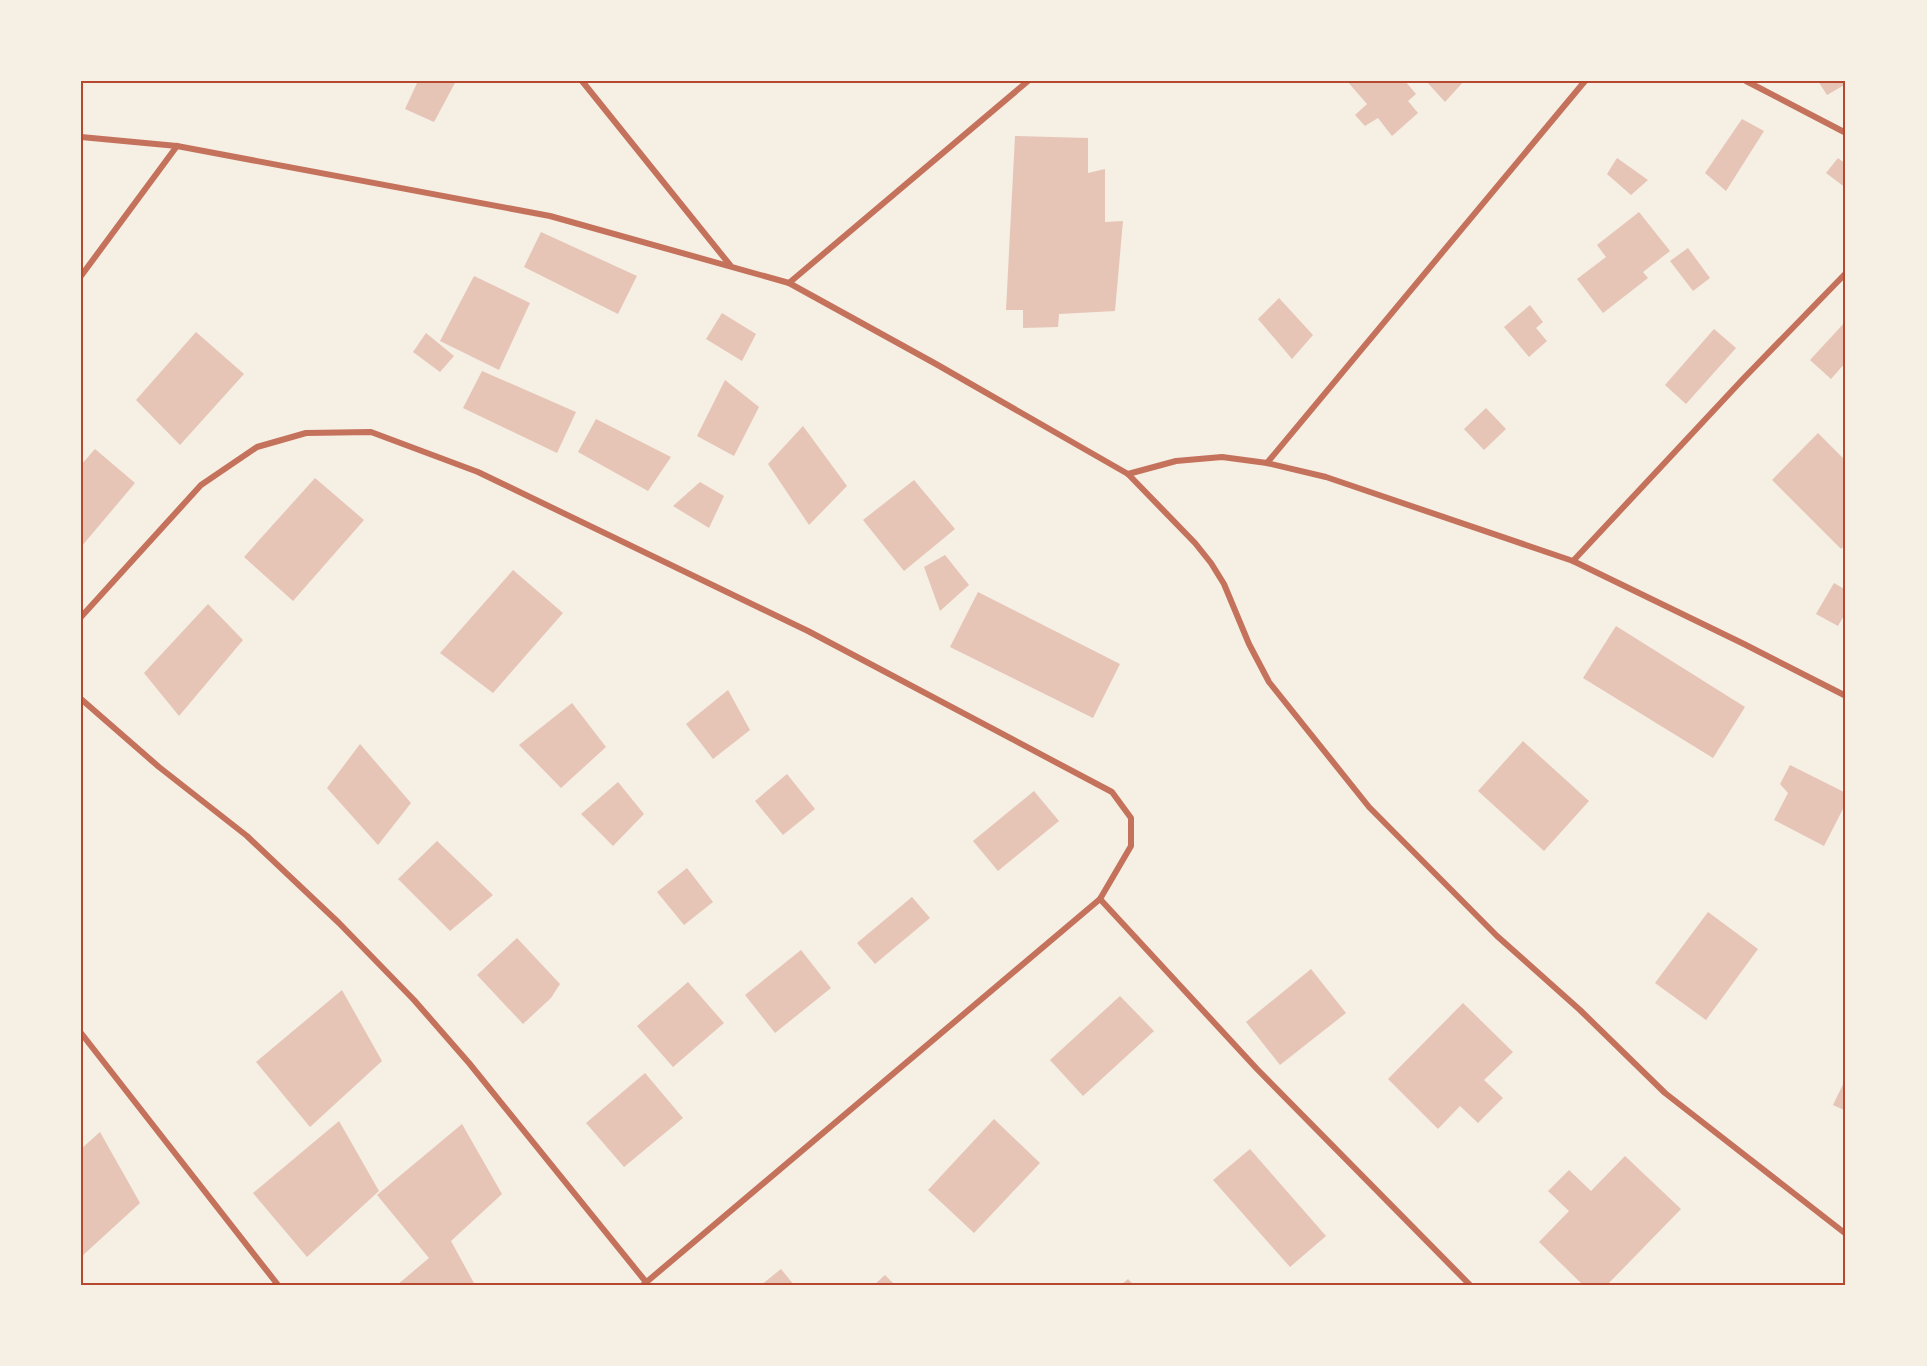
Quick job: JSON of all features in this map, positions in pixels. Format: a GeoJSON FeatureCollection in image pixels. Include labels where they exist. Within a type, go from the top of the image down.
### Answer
{"type":"FeatureCollection","features":[{"type":"Feature","properties":{"kind":"street"},"geometry":{"type":"LineString","coordinates":[[582,81],[731,266]]}},
{"type":"Feature","properties":{"kind":"street"},"geometry":{"type":"LineString","coordinates":[[789,283],[1028,81]]}},
{"type":"Feature","properties":{"kind":"street"},"geometry":{"type":"LineString","coordinates":[[1267,463],[1586,81]]}},
{"type":"Feature","properties":{"kind":"street"},"geometry":{"type":"LineString","coordinates":[[1746,81],[1846,133]]}},
{"type":"Feature","properties":{"kind":"street"},"geometry":{"type":"LineString","coordinates":[[81,137],[177,146],[550,216],[789,283],[1128,474],[1195,543],[1211,563],[1224,584],[1249,644],[1269,682],[1369,807],[1497,936],[1580,1010],[1665,1093],[1846,1234]]}},
{"type":"Feature","properties":{"kind":"street"},"geometry":{"type":"LineString","coordinates":[[81,276],[177,146]]}},
{"type":"Feature","properties":{"kind":"street"},"geometry":{"type":"LineString","coordinates":[[1573,561],[1846,273]]}},
{"type":"Feature","properties":{"kind":"street"},"geometry":{"type":"LineString","coordinates":[[81,617],[201,485],[257,447],[306,433],[371,432],[477,472],[808,631],[1112,792],[1131,818],[1131,846],[1100,899],[644,1284],[469,1064],[398,983],[339,923],[247,836],[159,767],[81,699]]}},
{"type":"Feature","properties":{"kind":"street"},"geometry":{"type":"LineString","coordinates":[[1128,474],[1176,461],[1222,457],[1267,463],[1326,477],[1573,561],[1846,696]]}},
{"type":"Feature","properties":{"kind":"street"},"geometry":{"type":"LineString","coordinates":[[1100,899],[1257,1069],[1470,1285]]}},
{"type":"Feature","properties":{"kind":"street"},"geometry":{"type":"LineString","coordinates":[[81,1033],[278,1285]]}},
{"type":"Feature","properties":{"kind":"building"},"geometry":{"type":"Polygon","coordinates":[[[418,81],[456,81],[434,122],[405,109],[418,81]]]}},
{"type":"Feature","properties":{"kind":"building"},"geometry":{"type":"Polygon","coordinates":[[[1347,81],[1405,81],[1416,94],[1408,101],[1418,113],[1392,136],[1378,118],[1365,126],[1355,115],[1367,104],[1347,81]]]}},
{"type":"Feature","properties":{"kind":"building"},"geometry":{"type":"Polygon","coordinates":[[[1426,81],[1464,81],[1445,102],[1426,81]]]}},
{"type":"Feature","properties":{"kind":"building"},"geometry":{"type":"Polygon","coordinates":[[[1818,81],[1846,81],[1846,84],[1827,95],[1818,81]]]}},
{"type":"Feature","properties":{"kind":"building"},"geometry":{"type":"Polygon","coordinates":[[[1742,119],[1764,131],[1726,191],[1705,173],[1742,119]]]}},
{"type":"Feature","properties":{"kind":"building"},"geometry":{"type":"Polygon","coordinates":[[[1015,136],[1088,138],[1088,173],[1105,169],[1105,222],[1123,221],[1115,311],[1059,314],[1058,327],[1023,328],[1023,310],[1006,310],[1015,136]]]}},
{"type":"Feature","properties":{"kind":"building"},"geometry":{"type":"Polygon","coordinates":[[[1617,158],[1648,180],[1631,195],[1607,174],[1617,158]]]}},
{"type":"Feature","properties":{"kind":"building"},"geometry":{"type":"Polygon","coordinates":[[[1838,158],[1846,164],[1846,188],[1826,173],[1838,158]]]}},
{"type":"Feature","properties":{"kind":"building"},"geometry":{"type":"Polygon","coordinates":[[[1639,212],[1670,251],[1643,272],[1648,278],[1603,313],[1577,279],[1606,257],[1597,245],[1639,212]]]}},
{"type":"Feature","properties":{"kind":"building"},"geometry":{"type":"Polygon","coordinates":[[[541,232],[637,276],[618,314],[524,267],[541,232]]]}},
{"type":"Feature","properties":{"kind":"building"},"geometry":{"type":"Polygon","coordinates":[[[1688,248],[1710,278],[1693,291],[1670,261],[1688,248]]]}},
{"type":"Feature","properties":{"kind":"building"},"geometry":{"type":"Polygon","coordinates":[[[474,276],[530,303],[499,370],[440,341],[474,276]]]}},
{"type":"Feature","properties":{"kind":"building"},"geometry":{"type":"Polygon","coordinates":[[[1279,298],[1313,335],[1292,359],[1258,319],[1279,298]]]}},
{"type":"Feature","properties":{"kind":"building"},"geometry":{"type":"Polygon","coordinates":[[[1530,305],[1543,322],[1536,328],[1547,341],[1529,357],[1504,327],[1530,305]]]}},
{"type":"Feature","properties":{"kind":"building"},"geometry":{"type":"Polygon","coordinates":[[[722,313],[756,334],[742,361],[706,339],[722,313]]]}},
{"type":"Feature","properties":{"kind":"building"},"geometry":{"type":"Polygon","coordinates":[[[1846,321],[1846,362],[1831,379],[1810,360],[1846,321]]]}},
{"type":"Feature","properties":{"kind":"building"},"geometry":{"type":"Polygon","coordinates":[[[1714,329],[1736,348],[1686,404],[1665,385],[1714,329]]]}},
{"type":"Feature","properties":{"kind":"building"},"geometry":{"type":"Polygon","coordinates":[[[196,332],[244,374],[180,445],[136,400],[196,332]]]}},
{"type":"Feature","properties":{"kind":"building"},"geometry":{"type":"Polygon","coordinates":[[[426,333],[454,356],[440,372],[413,352],[426,333]]]}},
{"type":"Feature","properties":{"kind":"building"},"geometry":{"type":"Polygon","coordinates":[[[482,371],[576,412],[557,453],[463,408],[482,371]]]}},
{"type":"Feature","properties":{"kind":"building"},"geometry":{"type":"Polygon","coordinates":[[[725,380],[759,407],[734,456],[697,436],[725,380]]]}},
{"type":"Feature","properties":{"kind":"building"},"geometry":{"type":"Polygon","coordinates":[[[1486,408],[1506,429],[1484,450],[1464,429],[1486,408]]]}},
{"type":"Feature","properties":{"kind":"building"},"geometry":{"type":"Polygon","coordinates":[[[596,419],[671,457],[648,491],[578,452],[596,419]]]}},
{"type":"Feature","properties":{"kind":"building"},"geometry":{"type":"Polygon","coordinates":[[[803,426],[847,486],[809,525],[768,464],[803,426]]]}},
{"type":"Feature","properties":{"kind":"building"},"geometry":{"type":"Polygon","coordinates":[[[1818,433],[1846,461],[1846,544],[1841,549],[1772,480],[1818,433]]]}},
{"type":"Feature","properties":{"kind":"building"},"geometry":{"type":"Polygon","coordinates":[[[95,449],[135,483],[81,547],[81,465],[95,449]]]}},
{"type":"Feature","properties":{"kind":"building"},"geometry":{"type":"Polygon","coordinates":[[[315,478],[364,520],[293,601],[244,557],[315,478]]]}},
{"type":"Feature","properties":{"kind":"building"},"geometry":{"type":"Polygon","coordinates":[[[914,480],[955,529],[904,571],[863,520],[914,480]]]}},
{"type":"Feature","properties":{"kind":"building"},"geometry":{"type":"Polygon","coordinates":[[[700,482],[724,496],[709,528],[673,506],[700,482]]]}},
{"type":"Feature","properties":{"kind":"building"},"geometry":{"type":"Polygon","coordinates":[[[945,555],[969,585],[940,611],[924,567],[945,555]]]}},
{"type":"Feature","properties":{"kind":"building"},"geometry":{"type":"Polygon","coordinates":[[[513,570],[563,613],[493,693],[440,653],[513,570]]]}},
{"type":"Feature","properties":{"kind":"building"},"geometry":{"type":"Polygon","coordinates":[[[1834,583],[1846,590],[1846,612],[1838,626],[1816,614],[1834,583]]]}},
{"type":"Feature","properties":{"kind":"building"},"geometry":{"type":"Polygon","coordinates":[[[978,592],[1120,664],[1093,718],[950,647],[978,592]]]}},
{"type":"Feature","properties":{"kind":"building"},"geometry":{"type":"Polygon","coordinates":[[[208,604],[243,640],[179,716],[144,673],[208,604]]]}},
{"type":"Feature","properties":{"kind":"building"},"geometry":{"type":"Polygon","coordinates":[[[1616,626],[1745,707],[1713,758],[1583,678],[1616,626]]]}},
{"type":"Feature","properties":{"kind":"building"},"geometry":{"type":"Polygon","coordinates":[[[728,690],[750,730],[713,759],[686,724],[728,690]]]}},
{"type":"Feature","properties":{"kind":"building"},"geometry":{"type":"Polygon","coordinates":[[[572,703],[606,747],[561,788],[519,745],[572,703]]]}},
{"type":"Feature","properties":{"kind":"building"},"geometry":{"type":"Polygon","coordinates":[[[1523,741],[1589,801],[1544,851],[1478,791],[1523,741]]]}},
{"type":"Feature","properties":{"kind":"building"},"geometry":{"type":"Polygon","coordinates":[[[360,744],[411,803],[378,845],[327,788],[360,744]]]}},
{"type":"Feature","properties":{"kind":"building"},"geometry":{"type":"Polygon","coordinates":[[[1790,765],[1846,793],[1846,803],[1824,846],[1774,820],[1788,793],[1780,784],[1790,765]]]}},
{"type":"Feature","properties":{"kind":"building"},"geometry":{"type":"Polygon","coordinates":[[[787,774],[815,809],[783,835],[755,801],[787,774]]]}},
{"type":"Feature","properties":{"kind":"building"},"geometry":{"type":"Polygon","coordinates":[[[618,782],[644,814],[613,846],[581,814],[618,782]]]}},
{"type":"Feature","properties":{"kind":"building"},"geometry":{"type":"Polygon","coordinates":[[[1034,791],[1059,821],[998,871],[973,841],[1034,791]]]}},
{"type":"Feature","properties":{"kind":"building"},"geometry":{"type":"Polygon","coordinates":[[[437,841],[493,895],[450,931],[398,879],[437,841]]]}},
{"type":"Feature","properties":{"kind":"building"},"geometry":{"type":"Polygon","coordinates":[[[687,868],[713,902],[684,925],[657,892],[687,868]]]}},
{"type":"Feature","properties":{"kind":"building"},"geometry":{"type":"Polygon","coordinates":[[[912,897],[930,918],[875,964],[857,943],[912,897]]]}},
{"type":"Feature","properties":{"kind":"building"},"geometry":{"type":"Polygon","coordinates":[[[1708,912],[1758,949],[1706,1020],[1655,983],[1708,912]]]}},
{"type":"Feature","properties":{"kind":"building"},"geometry":{"type":"Polygon","coordinates":[[[517,938],[560,984],[551,998],[523,1024],[477,975],[517,938]]]}},
{"type":"Feature","properties":{"kind":"building"},"geometry":{"type":"Polygon","coordinates":[[[801,950],[831,988],[775,1033],[745,995],[801,950]]]}},
{"type":"Feature","properties":{"kind":"building"},"geometry":{"type":"Polygon","coordinates":[[[1311,969],[1346,1013],[1280,1065],[1246,1022],[1311,969]]]}},
{"type":"Feature","properties":{"kind":"building"},"geometry":{"type":"Polygon","coordinates":[[[688,982],[724,1023],[673,1067],[637,1026],[688,982]]]}},
{"type":"Feature","properties":{"kind":"building"},"geometry":{"type":"Polygon","coordinates":[[[342,990],[382,1061],[310,1127],[256,1062],[342,990]]]}},
{"type":"Feature","properties":{"kind":"building"},"geometry":{"type":"Polygon","coordinates":[[[1120,996],[1154,1031],[1083,1096],[1050,1060],[1120,996]]]}},
{"type":"Feature","properties":{"kind":"building"},"geometry":{"type":"Polygon","coordinates":[[[1463,1003],[1513,1052],[1484,1080],[1503,1098],[1478,1123],[1460,1106],[1438,1129],[1388,1079],[1463,1003]]]}},
{"type":"Feature","properties":{"kind":"building"},"geometry":{"type":"Polygon","coordinates":[[[645,1073],[683,1118],[624,1167],[586,1123],[645,1073]]]}},
{"type":"Feature","properties":{"kind":"building"},"geometry":{"type":"Polygon","coordinates":[[[1846,1078],[1846,1111],[1833,1105],[1846,1078]]]}},
{"type":"Feature","properties":{"kind":"building"},"geometry":{"type":"Polygon","coordinates":[[[994,1119],[1040,1163],[974,1233],[928,1190],[994,1119]]]}},
{"type":"Feature","properties":{"kind":"building"},"geometry":{"type":"Polygon","coordinates":[[[339,1121],[379,1191],[307,1257],[253,1193],[339,1121]]]}},
{"type":"Feature","properties":{"kind":"building"},"geometry":{"type":"Polygon","coordinates":[[[462,1124],[502,1194],[451,1241],[475,1285],[397,1285],[429,1258],[377,1195],[462,1124]]]}},
{"type":"Feature","properties":{"kind":"building"},"geometry":{"type":"Polygon","coordinates":[[[100,1132],[140,1203],[81,1257],[81,1149],[100,1132]]]}},
{"type":"Feature","properties":{"kind":"building"},"geometry":{"type":"Polygon","coordinates":[[[1250,1149],[1326,1236],[1290,1267],[1213,1180],[1250,1149]]]}},
{"type":"Feature","properties":{"kind":"building"},"geometry":{"type":"Polygon","coordinates":[[[1625,1156],[1681,1209],[1607,1285],[1583,1285],[1539,1242],[1569,1211],[1548,1191],[1569,1170],[1591,1191],[1625,1156]]]}},
{"type":"Feature","properties":{"kind":"building"},"geometry":{"type":"Polygon","coordinates":[[[781,1269],[794,1285],[761,1285],[781,1269]]]}},
{"type":"Feature","properties":{"kind":"building"},"geometry":{"type":"Polygon","coordinates":[[[885,1275],[895,1285],[874,1285],[885,1275]]]}},
{"type":"Feature","properties":{"kind":"building"},"geometry":{"type":"Polygon","coordinates":[[[1128,1279],[1134,1285],[1121,1285],[1128,1279]]]}}]}
